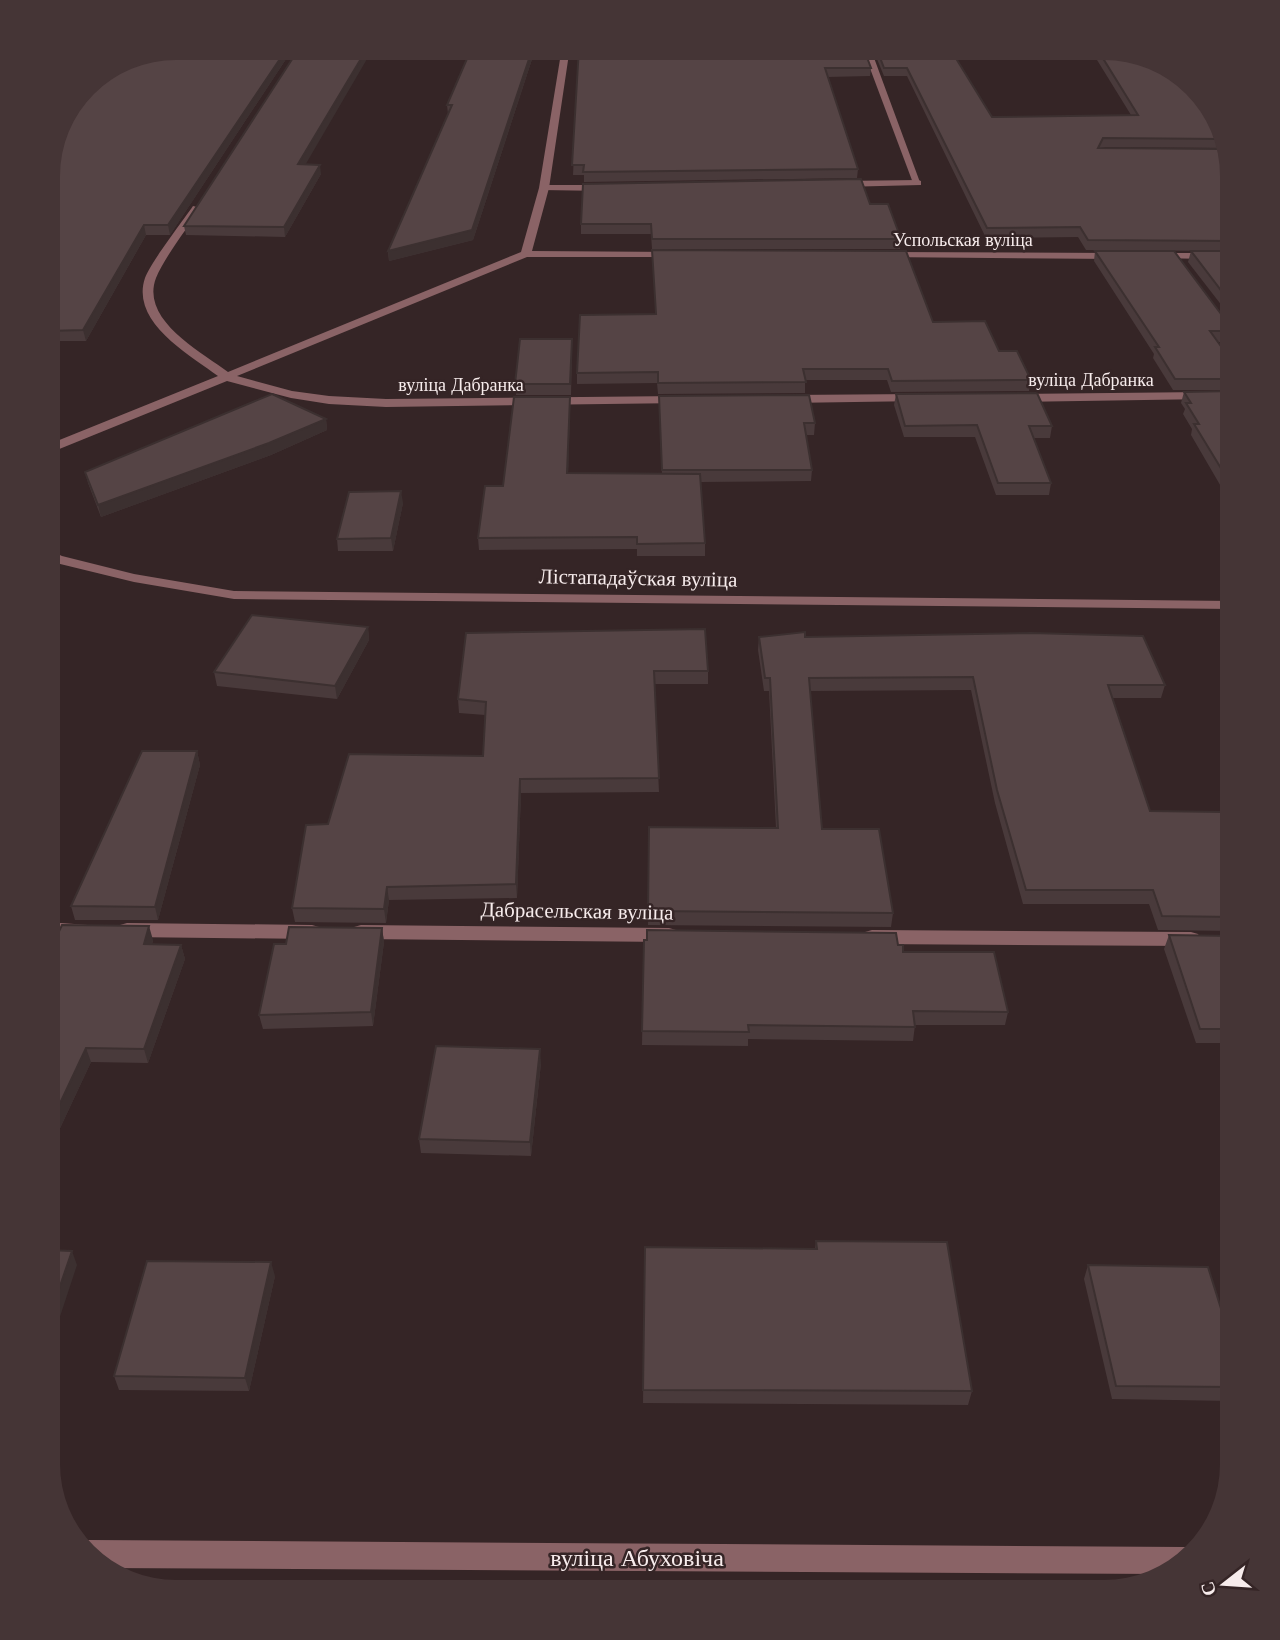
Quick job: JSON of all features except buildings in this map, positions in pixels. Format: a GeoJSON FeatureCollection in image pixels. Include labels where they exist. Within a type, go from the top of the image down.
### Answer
{"type":"FeatureCollection","features":[{"type":"Feature","properties":{"kind":"street"},"geometry":{"type":"LineString","coordinates":[[526,254],[544,188],[564,60]]}},
{"type":"Feature","properties":{"kind":"street"},"geometry":{"type":"LineString","coordinates":[[835,184],[918,183],[871,60]]}},
{"type":"Feature","properties":{"kind":"street"},"geometry":{"type":"LineString","coordinates":[[544,188],[613,188]]}},
{"type":"Feature","properties":{"kind":"street","name":"вуліца Дабранка"},"geometry":{"type":"LineString","coordinates":[[203,198],[150,279],[150,304],[159,321],[178,340],[227,377],[291,394],[329,400],[386,403],[691,400]]}},
{"type":"Feature","properties":{"kind":"street"},"geometry":{"type":"LineString","coordinates":[[60,445],[526,254],[692,255]]}},
{"type":"Feature","properties":{"kind":"street","name":"Успольская вуліца"},"geometry":{"type":"LineString","coordinates":[[872,255],[1135,256]]}},
{"type":"Feature","properties":{"kind":"street"},"geometry":{"type":"LineString","coordinates":[[1149,256],[1220,256]]}},
{"type":"Feature","properties":{"kind":"street"},"geometry":{"type":"LineString","coordinates":[[1176,256],[1184,267]]}},
{"type":"Feature","properties":{"kind":"street","name":"вуліца Дабранка"},"geometry":{"type":"LineString","coordinates":[[997,398],[1219,396]]}},
{"type":"Feature","properties":{"kind":"street"},"geometry":{"type":"LineString","coordinates":[[775,400],[927,398]]}},
{"type":"Feature","properties":{"kind":"street","name":"Лістападаўская вуліца"},"geometry":{"type":"LineString","coordinates":[[60,560],[134,579],[234,595],[1220,606]]}},
{"type":"Feature","properties":{"kind":"street","name":"Дабрасельская вуліца"},"geometry":{"type":"LineString","coordinates":[[60,929],[689,935]]}},
{"type":"Feature","properties":{"kind":"street"},"geometry":{"type":"LineString","coordinates":[[856,936],[1205,940]]}},
{"type":"Feature","properties":{"kind":"street","name":"вуліца Абуховіча"},"geometry":{"type":"LineString","coordinates":[[102,1554],[1169,1561]]}}]}
